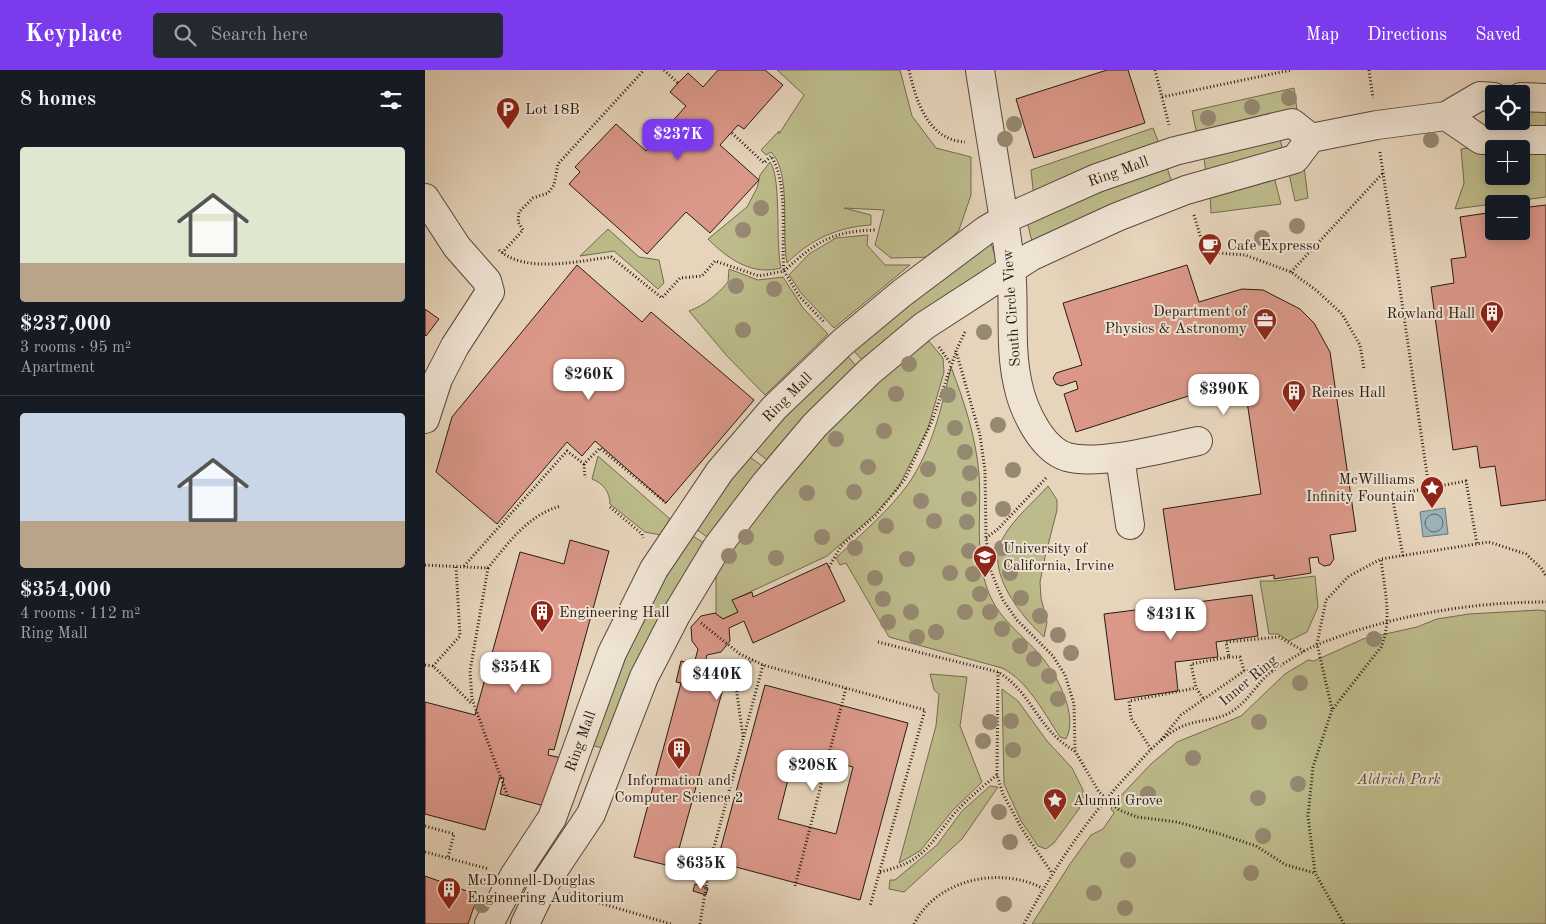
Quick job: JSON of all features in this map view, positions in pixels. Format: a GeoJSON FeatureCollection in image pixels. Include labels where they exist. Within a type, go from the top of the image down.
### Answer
{"type":"FeatureCollection","features":[{"type":"Feature","properties":{"kind":"street","name":"South Circle View"},"geometry":{"type":"LineString","coordinates":[[980,70],[1011,269],[1012,352],[1018,386],[1035,428],[1049,446],[1067,457]]}},
{"type":"Feature","properties":{"kind":"street"},"geometry":{"type":"LineString","coordinates":[[525,924],[543,886],[591,814],[644,677],[677,615],[717,547],[765,484],[815,425],[869,372],[924,326],[1011,269],[1032,256],[1117,217],[1187,190],[1295,159],[1311,138],[1377,125],[1446,116],[1479,96],[1485,96]]}},
{"type":"Feature","properties":{"kind":"street"},"geometry":{"type":"LineString","coordinates":[[1530,97],[1546,98]]}},
{"type":"Feature","properties":{"kind":"street"},"geometry":{"type":"LineString","coordinates":[[1446,116],[1481,140],[1546,140]]}},
{"type":"Feature","properties":{"kind":"street","name":"Ring Mall"},"geometry":{"type":"LineString","coordinates":[[489,924],[514,876],[553,818],[612,653],[654,569],[685,520],[720,471],[774,408],[843,342],[902,293],[986,230],[1003,220],[1097,178],[1175,151],[1292,123],[1311,138]]}},
{"type":"Feature","properties":{"kind":"street"},"geometry":{"type":"LineString","coordinates":[[425,198],[457,247],[487,281],[491,292],[455,346],[442,371],[425,419]]}},
{"type":"Feature","properties":{"kind":"street"},"geometry":{"type":"LineString","coordinates":[[1067,457],[1119,457],[1198,441]]}},
{"type":"Feature","properties":{"kind":"street"},"geometry":{"type":"LineString","coordinates":[[1119,457],[1130,525]]}},
{"type":"Feature","properties":{"kind":"path"},"geometry":{"type":"LineString","coordinates":[[502,254],[523,230],[518,222],[519,212],[533,198],[548,193],[554,185],[558,164],[644,70]]}},
{"type":"Feature","properties":{"kind":"path"},"geometry":{"type":"LineString","coordinates":[[664,70],[679,83]]}},
{"type":"Feature","properties":{"kind":"path"},"geometry":{"type":"LineString","coordinates":[[909,70],[914,90],[934,129],[948,140],[963,142],[990,141]]}},
{"type":"Feature","properties":{"kind":"path"},"geometry":{"type":"LineString","coordinates":[[1162,97],[1291,70]]}},
{"type":"Feature","properties":{"kind":"path"},"geometry":{"type":"LineString","coordinates":[[1369,70],[1429,488]]}},
{"type":"Feature","properties":{"kind":"path"},"geometry":{"type":"LineString","coordinates":[[731,133],[764,163],[771,156],[777,166],[782,215],[784,272],[799,296],[843,342]]}},
{"type":"Feature","properties":{"kind":"path"},"geometry":{"type":"LineString","coordinates":[[1291,272],[1383,173]]}},
{"type":"Feature","properties":{"kind":"path"},"geometry":{"type":"LineString","coordinates":[[495,247],[507,258],[541,265],[611,257],[662,298],[680,278],[701,276],[715,261],[759,276],[784,272],[821,240],[851,230],[875,230]]}},
{"type":"Feature","properties":{"kind":"path"},"geometry":{"type":"LineString","coordinates":[[1205,252],[1245,255],[1291,272],[1316,290],[1342,314],[1360,345],[1364,369]]}},
{"type":"Feature","properties":{"kind":"path"},"geometry":{"type":"LineString","coordinates":[[829,567],[841,546],[876,515],[905,479],[933,421],[956,352],[971,325]]}},
{"type":"Feature","properties":{"kind":"path"},"geometry":{"type":"LineString","coordinates":[[956,352],[980,435],[985,471],[986,538],[990,569],[1003,600],[1017,620],[1053,656],[1065,675],[1075,704],[1075,750]]}},
{"type":"Feature","properties":{"kind":"path"},"geometry":{"type":"LineString","coordinates":[[584,464],[600,448],[685,520]]}},
{"type":"Feature","properties":{"kind":"path"},"geometry":{"type":"LineString","coordinates":[[464,566],[567,451],[584,464],[585,478]]}},
{"type":"Feature","properties":{"kind":"path"},"geometry":{"type":"LineString","coordinates":[[986,538],[998,529],[1067,457]]}},
{"type":"Feature","properties":{"kind":"path"},"geometry":{"type":"LineString","coordinates":[[1403,556],[1393,495],[1466,480],[1477,544]]}},
{"type":"Feature","properties":{"kind":"path"},"geometry":{"type":"LineString","coordinates":[[508,797],[472,699],[470,671],[488,568],[513,538],[537,515],[561,506]]}},
{"type":"Feature","properties":{"kind":"path"},"geometry":{"type":"LineString","coordinates":[[610,507],[641,534],[654,569]]}},
{"type":"Feature","properties":{"kind":"path"},"geometry":{"type":"LineString","coordinates":[[1332,710],[1317,644],[1326,600],[1349,576],[1381,560],[1489,542],[1526,554],[1541,568],[1546,576]]}},
{"type":"Feature","properties":{"kind":"path"},"geometry":{"type":"LineString","coordinates":[[1344,924],[1315,873],[1309,816],[1313,768],[1332,710],[1381,647],[1388,621],[1381,560]]}},
{"type":"Feature","properties":{"kind":"path"},"geometry":{"type":"LineString","coordinates":[[425,565],[488,568]]}},
{"type":"Feature","properties":{"kind":"path"},"geometry":{"type":"LineString","coordinates":[[433,666],[459,636],[456,566]]}},
{"type":"Feature","properties":{"kind":"path","name":"Inner Ring"},"geometry":{"type":"LineString","coordinates":[[1024,924],[1051,873],[1105,798],[1151,749],[1177,729],[1194,722],[1217,718],[1231,712],[1245,702],[1266,676],[1317,644],[1388,621],[1500,602],[1546,602]]}},
{"type":"Feature","properties":{"kind":"path"},"geometry":{"type":"LineString","coordinates":[[716,634],[740,654],[763,665],[925,710],[870,906]]}},
{"type":"Feature","properties":{"kind":"path"},"geometry":{"type":"LineString","coordinates":[[1229,657],[1226,642],[1279,637],[1304,651]]}},
{"type":"Feature","properties":{"kind":"path"},"geometry":{"type":"LineString","coordinates":[[878,642],[998,672],[1010,680],[1021,692],[1046,728],[1059,742],[1075,750],[1105,798],[1119,810],[1137,817],[1177,822],[1220,834],[1256,846],[1286,865],[1315,873]]}},
{"type":"Feature","properties":{"kind":"path"},"geometry":{"type":"LineString","coordinates":[[1203,698],[1196,688],[1191,664],[1229,657],[1240,657],[1244,671]]}},
{"type":"Feature","properties":{"kind":"path"},"geometry":{"type":"LineString","coordinates":[[743,741],[734,672],[753,660]]}},
{"type":"Feature","properties":{"kind":"path"},"geometry":{"type":"LineString","coordinates":[[425,665],[433,666],[475,706]]}},
{"type":"Feature","properties":{"kind":"path"},"geometry":{"type":"LineString","coordinates":[[700,924],[710,862],[763,665]]}},
{"type":"Feature","properties":{"kind":"path"},"geometry":{"type":"LineString","coordinates":[[1158,744],[1181,715],[1244,671],[1275,670]]}},
{"type":"Feature","properties":{"kind":"path"},"geometry":{"type":"LineString","coordinates":[[998,672],[997,775],[1003,794],[1022,829],[1051,873]]}},
{"type":"Feature","properties":{"kind":"path"},"geometry":{"type":"LineString","coordinates":[[795,886],[847,688]]}},
{"type":"Feature","properties":{"kind":"path"},"geometry":{"type":"LineString","coordinates":[[1151,749],[1131,718],[1129,701],[1196,688]]}},
{"type":"Feature","properties":{"kind":"path"},"geometry":{"type":"LineString","coordinates":[[880,872],[899,867],[926,851],[953,814],[997,775]]}},
{"type":"Feature","properties":{"kind":"path"},"geometry":{"type":"LineString","coordinates":[[425,826],[454,834],[448,856]]}},
{"type":"Feature","properties":{"kind":"path"},"geometry":{"type":"LineString","coordinates":[[425,852],[443,858]]}},
{"type":"Feature","properties":{"kind":"path"},"geometry":{"type":"LineString","coordinates":[[914,924],[933,901],[951,887],[983,878],[991,876],[1015,878],[1042,888]]}},
{"type":"Feature","properties":{"kind":"path"},"geometry":{"type":"LineString","coordinates":[[609,906],[671,924]]}},
{"type":"Feature","properties":{"kind":"green space"},"geometry":{"type":"Polygon","coordinates":[[[777,70],[900,70],[912,116],[936,148],[971,157],[971,195],[959,230],[933,257],[891,258],[875,245],[884,210],[844,208],[871,215],[871,225],[847,228],[826,236],[806,247],[787,263],[782,174],[771,152],[766,155],[761,150],[779,131],[779,134],[804,95],[777,70]]]}},
{"type":"Feature","properties":{"kind":"green space"},"geometry":{"type":"Polygon","coordinates":[[[1294,88],[1297,110],[1197,135],[1192,111],[1294,88]]]}},
{"type":"Feature","properties":{"kind":"green space"},"geometry":{"type":"Polygon","coordinates":[[[1530,104],[1546,105],[1546,130],[1530,129],[1530,104]]]}},
{"type":"Feature","properties":{"kind":"green space"},"geometry":{"type":"Polygon","coordinates":[[[1153,128],[1160,146],[1034,198],[1031,170],[1153,128]]]}},
{"type":"Feature","properties":{"kind":"green space"},"geometry":{"type":"Polygon","coordinates":[[[1278,132],[1284,154],[1206,174],[1203,150],[1278,132]]]}},
{"type":"Feature","properties":{"kind":"green space"},"geometry":{"type":"Polygon","coordinates":[[[1485,146],[1485,185],[1530,185],[1530,147],[1546,147],[1546,197],[1530,199],[1530,195],[1485,195],[1485,205],[1455,209],[1464,183],[1461,149],[1485,146]]]}},
{"type":"Feature","properties":{"kind":"green space"},"geometry":{"type":"Polygon","coordinates":[[[1165,161],[1173,186],[1033,246],[1027,221],[1165,161]]]}},
{"type":"Feature","properties":{"kind":"green space"},"geometry":{"type":"Polygon","coordinates":[[[770,162],[774,170],[776,182],[778,244],[781,268],[760,270],[750,268],[732,259],[708,239],[747,207],[757,188],[760,175],[770,162]]]}},
{"type":"Feature","properties":{"kind":"green space"},"geometry":{"type":"Polygon","coordinates":[[[1304,166],[1308,198],[1295,201],[1288,169],[1304,166]]]}},
{"type":"Feature","properties":{"kind":"green space"},"geometry":{"type":"Polygon","coordinates":[[[1273,173],[1281,204],[1211,213],[1210,191],[1273,173]]]}},
{"type":"Feature","properties":{"kind":"green space"},"geometry":{"type":"Polygon","coordinates":[[[608,229],[639,257],[659,260],[664,283],[658,289],[614,251],[580,256],[608,229]]]}},
{"type":"Feature","properties":{"kind":"green space"},"geometry":{"type":"Polygon","coordinates":[[[868,235],[867,245],[885,265],[910,265],[834,328],[801,293],[789,275],[809,254],[836,238],[868,235]]]}},
{"type":"Feature","properties":{"kind":"green space"},"geometry":{"type":"Polygon","coordinates":[[[991,243],[999,268],[866,364],[850,347],[991,243]]]}},
{"type":"Feature","properties":{"kind":"green space"},"geometry":{"type":"Polygon","coordinates":[[[729,269],[758,280],[783,277],[803,308],[828,334],[765,395],[727,356],[689,311],[705,303],[724,287],[728,282],[729,269]]]}},
{"type":"Feature","properties":{"kind":"green space"},"geometry":{"type":"Polygon","coordinates":[[[927,339],[943,358],[944,372],[928,428],[898,488],[874,515],[827,556],[733,600],[738,612],[723,619],[716,614],[716,563],[842,410],[927,339]]]}},
{"type":"Feature","properties":{"kind":"green space"},"geometry":{"type":"Polygon","coordinates":[[[844,352],[859,369],[771,463],[752,448],[844,352]]]}},
{"type":"Feature","properties":{"kind":"green space"},"geometry":{"type":"Polygon","coordinates":[[[951,367],[969,419],[975,446],[980,489],[980,552],[985,583],[991,598],[1001,614],[1040,655],[1059,683],[1070,718],[1066,739],[1060,737],[1028,689],[1002,668],[889,637],[846,563],[840,565],[836,558],[893,503],[917,470],[935,427],[951,367]]]}},
{"type":"Feature","properties":{"kind":"green space"},"geometry":{"type":"Polygon","coordinates":[[[746,454],[766,469],[713,541],[693,527],[746,454]]]}},
{"type":"Feature","properties":{"kind":"green space"},"geometry":{"type":"Polygon","coordinates":[[[598,456],[670,519],[660,535],[645,532],[610,504],[605,488],[592,479],[598,456]]]}},
{"type":"Feature","properties":{"kind":"green space"},"geometry":{"type":"Polygon","coordinates":[[[1048,486],[1057,500],[1057,510],[1040,582],[1041,598],[1047,622],[1044,637],[1025,617],[1008,592],[998,564],[998,551],[1003,538],[1012,524],[1048,486]]]}},
{"type":"Feature","properties":{"kind":"green space"},"geometry":{"type":"Polygon","coordinates":[[[688,533],[709,546],[611,750],[586,744],[607,687],[688,533]]]}},
{"type":"Feature","properties":{"kind":"green space"},"geometry":{"type":"Polygon","coordinates":[[[1315,576],[1318,607],[1307,632],[1289,641],[1278,634],[1269,634],[1260,581],[1315,576]]]}},
{"type":"Feature","properties":{"kind":"green space","name":"Aldrich Park"},"geometry":{"type":"Polygon","coordinates":[[[1546,611],[1546,924],[1032,924],[1091,835],[1103,829],[1114,813],[1111,809],[1113,804],[1151,764],[1177,742],[1241,716],[1285,674],[1308,660],[1314,661],[1363,639],[1417,627],[1437,619],[1469,614],[1546,611]]]}},
{"type":"Feature","properties":{"kind":"green space"},"geometry":{"type":"Polygon","coordinates":[[[930,674],[967,677],[960,726],[982,782],[953,810],[920,851],[899,863],[936,726],[939,694],[934,690],[930,674]]]}},
{"type":"Feature","properties":{"kind":"green space"},"geometry":{"type":"Polygon","coordinates":[[[1002,689],[1018,701],[1047,741],[1072,768],[1083,790],[1083,798],[1079,809],[1054,843],[1046,849],[1038,846],[1021,821],[1004,784],[1002,689]]]}},
{"type":"Feature","properties":{"kind":"green space"},"geometry":{"type":"Polygon","coordinates":[[[990,786],[998,787],[962,839],[904,892],[889,889],[890,880],[895,880],[937,845],[962,811],[990,786]]]}},
{"type":"Feature","properties":{"kind":"water"},"geometry":{"type":"Polygon","coordinates":[[[1445,508],[1448,534],[1423,537],[1420,512],[1445,508]]]}},
{"type":"Feature","properties":{"kind":"building"},"geometry":{"type":"Polygon","coordinates":[[[718,70],[765,70],[783,85],[744,129],[738,125],[720,145],[759,180],[710,233],[686,212],[647,254],[569,184],[580,172],[575,167],[616,124],[646,151],[686,106],[670,92],[678,83],[688,73],[703,87],[718,70]]]}},
{"type":"Feature","properties":{"kind":"building"},"geometry":{"type":"Polygon","coordinates":[[[1107,70],[1128,70],[1145,123],[1034,158],[1016,99],[1107,70]]]}},
{"type":"Feature","properties":{"kind":"building","name":"Rowland Hall"},"geometry":{"type":"Polygon","coordinates":[[[1546,205],[1546,500],[1501,506],[1495,466],[1480,468],[1477,446],[1453,450],[1431,287],[1454,283],[1451,259],[1466,257],[1460,217],[1485,213],[1485,240],[1530,240],[1530,207],[1546,205]]]}},
{"type":"Feature","properties":{"kind":"building"},"geometry":{"type":"Polygon","coordinates":[[[577,265],[642,322],[651,312],[754,400],[666,503],[595,441],[582,456],[567,442],[497,524],[436,472],[452,417],[577,265]]]}},
{"type":"Feature","properties":{"kind":"building","name":"Reines Hall"},"geometry":{"type":"Polygon","coordinates":[[[1187,265],[1199,302],[1242,289],[1263,290],[1300,309],[1314,323],[1330,352],[1356,531],[1330,535],[1334,559],[1330,565],[1324,566],[1319,563],[1318,557],[1309,558],[1311,573],[1274,579],[1274,575],[1175,590],[1163,509],[1261,494],[1246,395],[1229,383],[1076,432],[1064,394],[1078,389],[1076,381],[1061,386],[1056,384],[1053,378],[1056,373],[1082,365],[1063,303],[1187,265]]]}},
{"type":"Feature","properties":{"kind":"building"},"geometry":{"type":"Polygon","coordinates":[[[425,309],[439,319],[426,336],[425,335],[425,309]]]}},
{"type":"Feature","properties":{"kind":"building","name":"Engineering Hall"},"geometry":{"type":"Polygon","coordinates":[[[570,540],[609,551],[554,750],[549,749],[548,755],[562,758],[548,807],[500,794],[504,778],[500,777],[485,830],[425,814],[425,702],[475,715],[520,552],[564,564],[570,540]]]}},
{"type":"Feature","properties":{"kind":"building","name":"Information and Computer Science 2"},"geometry":{"type":"Polygon","coordinates":[[[827,563],[845,601],[753,643],[744,621],[729,628],[730,641],[721,652],[707,655],[704,667],[727,674],[674,867],[634,857],[681,683],[676,682],[681,661],[694,664],[698,649],[692,641],[691,627],[701,616],[715,613],[723,619],[738,612],[732,600],[752,592],[753,597],[827,563]]]}},
{"type":"Feature","properties":{"kind":"building"},"geometry":{"type":"Polygon","coordinates":[[[1252,595],[1258,636],[1216,642],[1218,657],[1175,662],[1178,691],[1115,700],[1104,614],[1252,595]]]}},
{"type":"Feature","properties":{"kind":"building"},"geometry":{"type":"Polygon","coordinates":[[[765,685],[908,723],[860,900],[717,862],[765,685]],[[795,752],[778,819],[836,834],[853,767],[795,752]]]}},
{"type":"Feature","properties":{"kind":"building","name":"McDonnell-Douglas Engineering Auditorium"},"geometry":{"type":"Polygon","coordinates":[[[425,876],[478,895],[468,924],[425,924],[425,876]]]}},
{"type":"Feature","properties":{"kind":"building"},"geometry":{"type":"Polygon","coordinates":[[[695,884],[708,888],[706,895],[693,891],[695,884]]]}},
{"type":"Feature","properties":{"kind":"place","name":"Lot 18B"},"geometry":{"type":"Point","coordinates":[508,130]}},
{"type":"Feature","properties":{"kind":"place","name":"Cafe Expresso"},"geometry":{"type":"Point","coordinates":[1210,266]}},
{"type":"Feature","properties":{"kind":"place","name":"Rowland Hall"},"geometry":{"type":"Point","coordinates":[1492,334]}},
{"type":"Feature","properties":{"kind":"place","name":"Department of Physics & Astronomy"},"geometry":{"type":"Point","coordinates":[1265,341]}},
{"type":"Feature","properties":{"kind":"place","name":"Reines Hall"},"geometry":{"type":"Point","coordinates":[1294,413]}},
{"type":"Feature","properties":{"kind":"place","name":"McWilliams Infinity Fountain"},"geometry":{"type":"Point","coordinates":[1432,509]}},
{"type":"Feature","properties":{"kind":"place","name":"University of California, Irvine"},"geometry":{"type":"Point","coordinates":[985,578]}},
{"type":"Feature","properties":{"kind":"place","name":"Engineering Hall"},"geometry":{"type":"Point","coordinates":[542,633]}},
{"type":"Feature","properties":{"kind":"place","name":"Information and Computer Science 2"},"geometry":{"type":"Point","coordinates":[679,770]}},
{"type":"Feature","properties":{"kind":"place","name":"Alumni Grove"},"geometry":{"type":"Point","coordinates":[1055,821]}},
{"type":"Feature","properties":{"kind":"place","name":"McDonnell-Douglas Engineering Auditorium"},"geometry":{"type":"Point","coordinates":[449,910]}}]}
